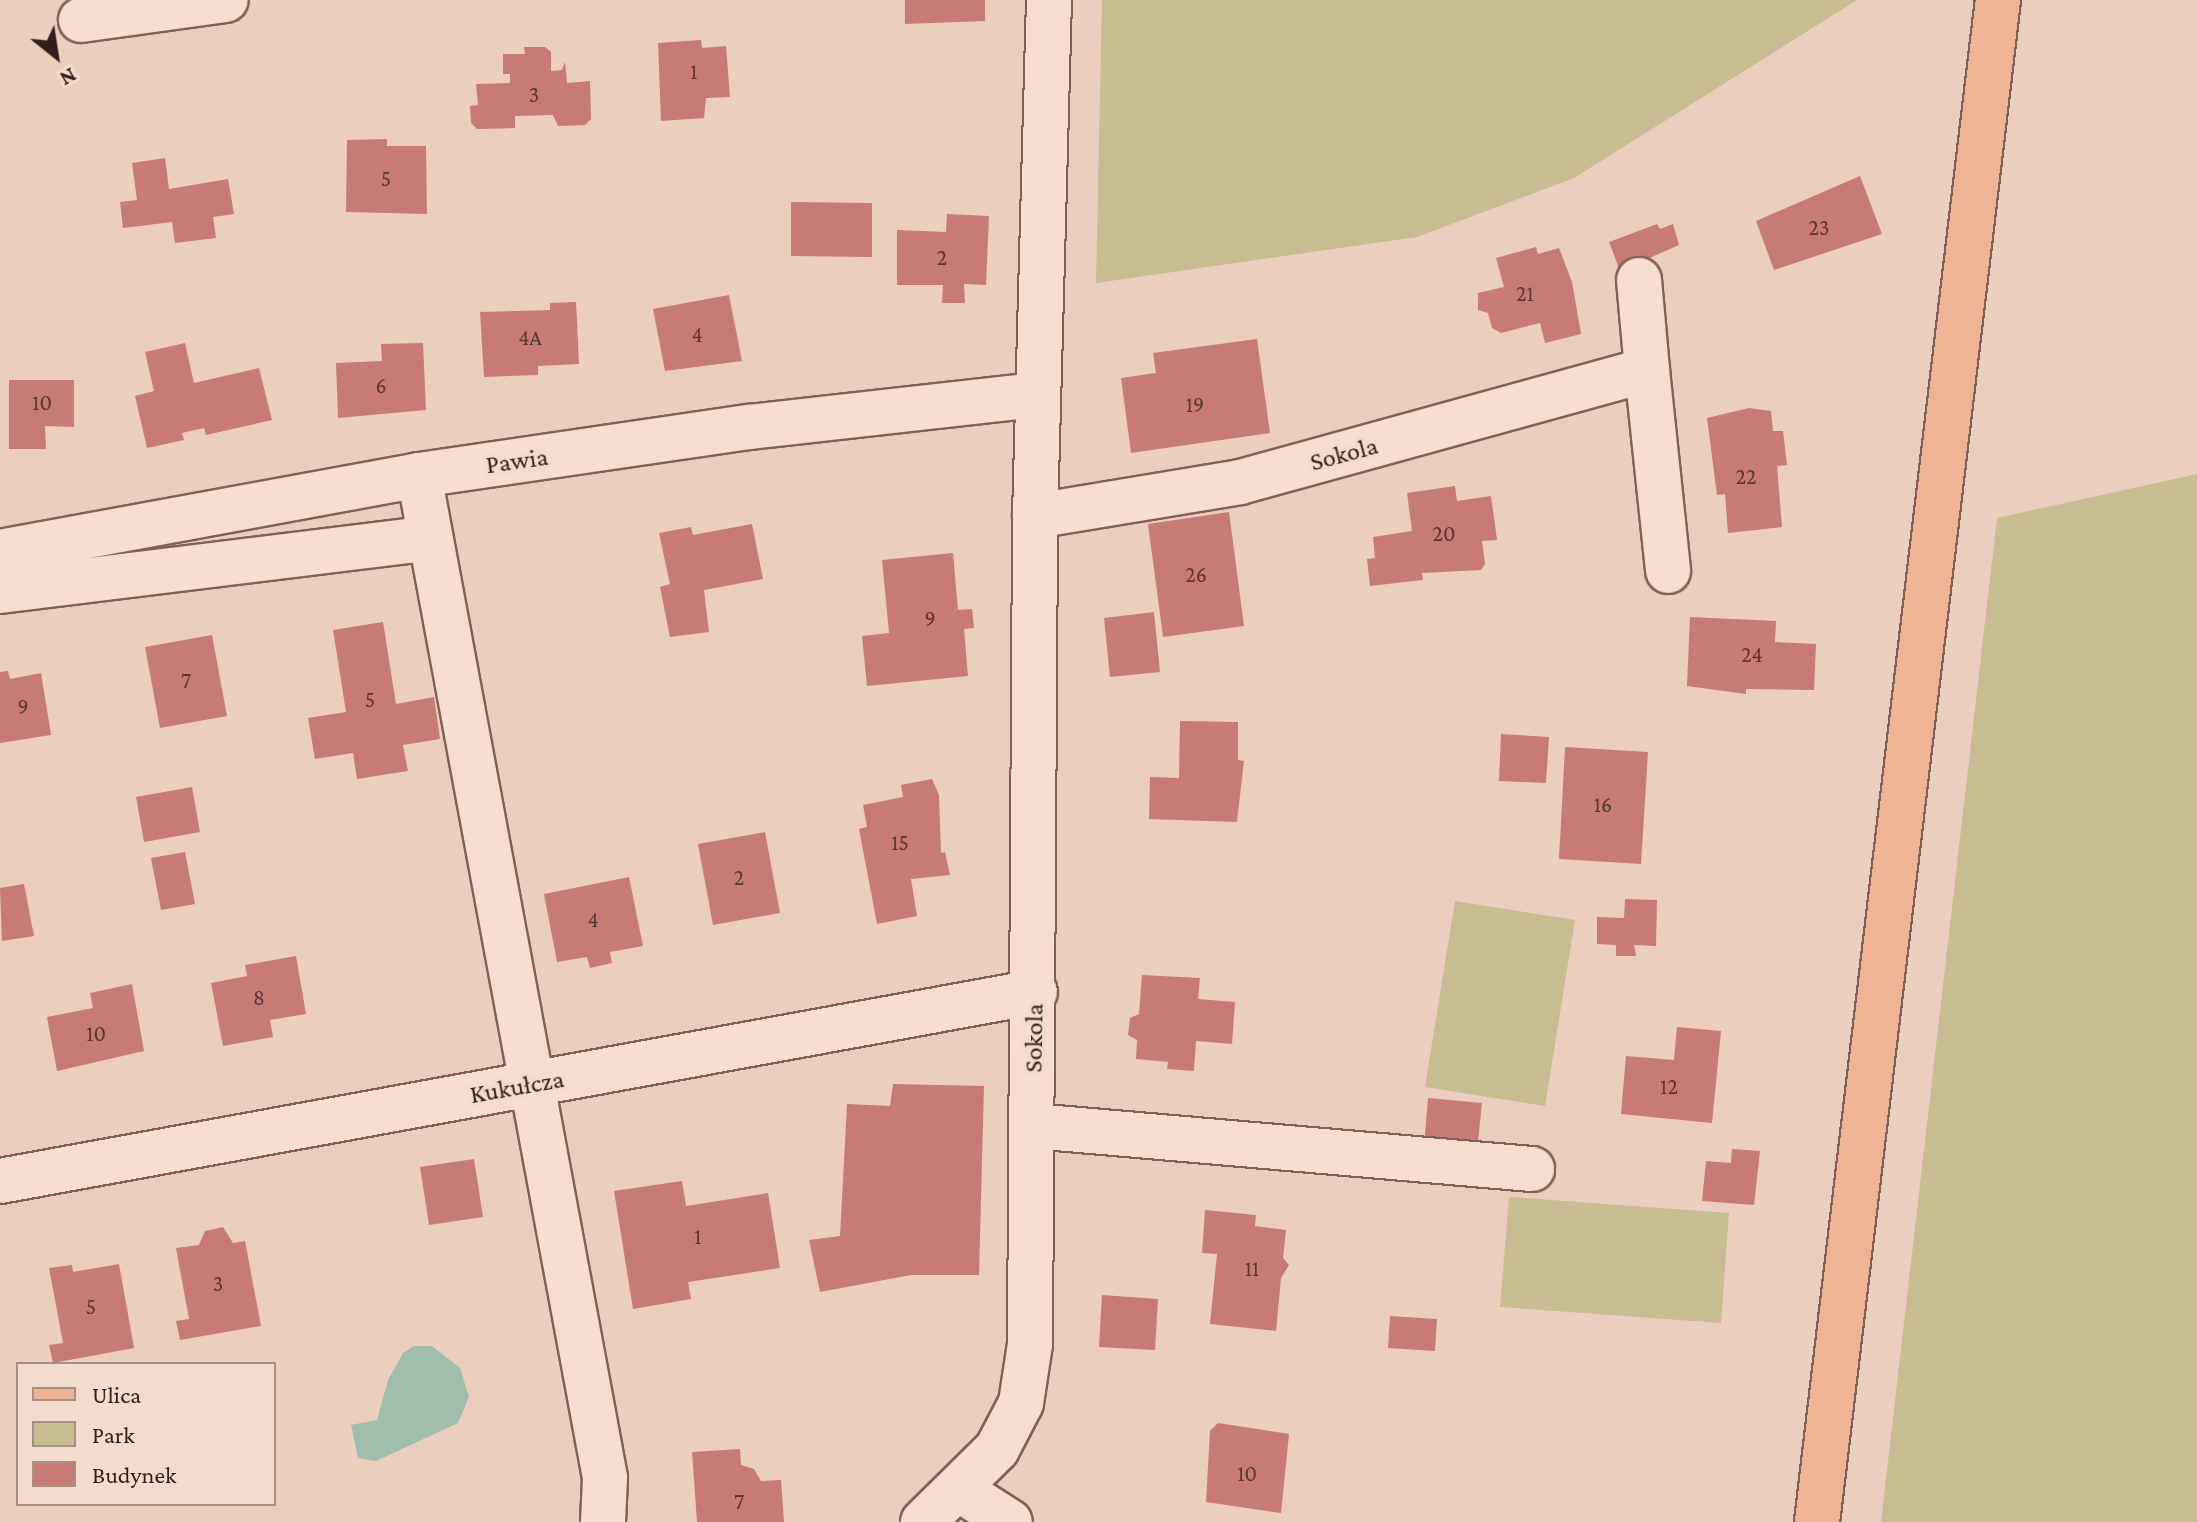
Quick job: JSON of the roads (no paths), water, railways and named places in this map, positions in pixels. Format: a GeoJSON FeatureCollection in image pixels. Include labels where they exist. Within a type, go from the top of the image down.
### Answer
{"type":"FeatureCollection","features":[{"type":"Feature","properties":{"kind":"main road"},"geometry":{"type":"LineString","coordinates":[[1817,1522],[1998,0]]}},
{"type":"Feature","properties":{"kind":"street"},"geometry":{"type":"LineString","coordinates":[[81,20],[226,0]]}},
{"type":"Feature","properties":{"kind":"street","name":"Sokola"},"geometry":{"type":"LineString","coordinates":[[923,1522],[960,1490],[997,1449],[1021,1403],[1030,1344],[1035,992],[1035,516],[1049,0]]}},
{"type":"Feature","properties":{"kind":"street"},"geometry":{"type":"LineString","coordinates":[[1639,280],[1668,571]]}},
{"type":"Feature","properties":{"kind":"street","name":"Sokola"},"geometry":{"type":"LineString","coordinates":[[1035,516],[1240,482],[1647,370]]}},
{"type":"Feature","properties":{"kind":"street","name":"Pawia"},"geometry":{"type":"LineString","coordinates":[[0,552],[419,475],[750,427],[1037,395]]}},
{"type":"Feature","properties":{"kind":"street"},"geometry":{"type":"LineString","coordinates":[[419,475],[535,1084],[538,1133],[605,1478],[603,1522]]}},
{"type":"Feature","properties":{"kind":"street"},"geometry":{"type":"LineString","coordinates":[[0,591],[429,538]]}},
{"type":"Feature","properties":{"kind":"street","name":"Kukułcza"},"geometry":{"type":"LineString","coordinates":[[0,1181],[1035,992]]}},
{"type":"Feature","properties":{"kind":"street"},"geometry":{"type":"LineString","coordinates":[[1033,1126],[1532,1169]]}},
{"type":"Feature","properties":{"kind":"street"},"geometry":{"type":"LineString","coordinates":[[960,1490],[1010,1522]]}}]}
